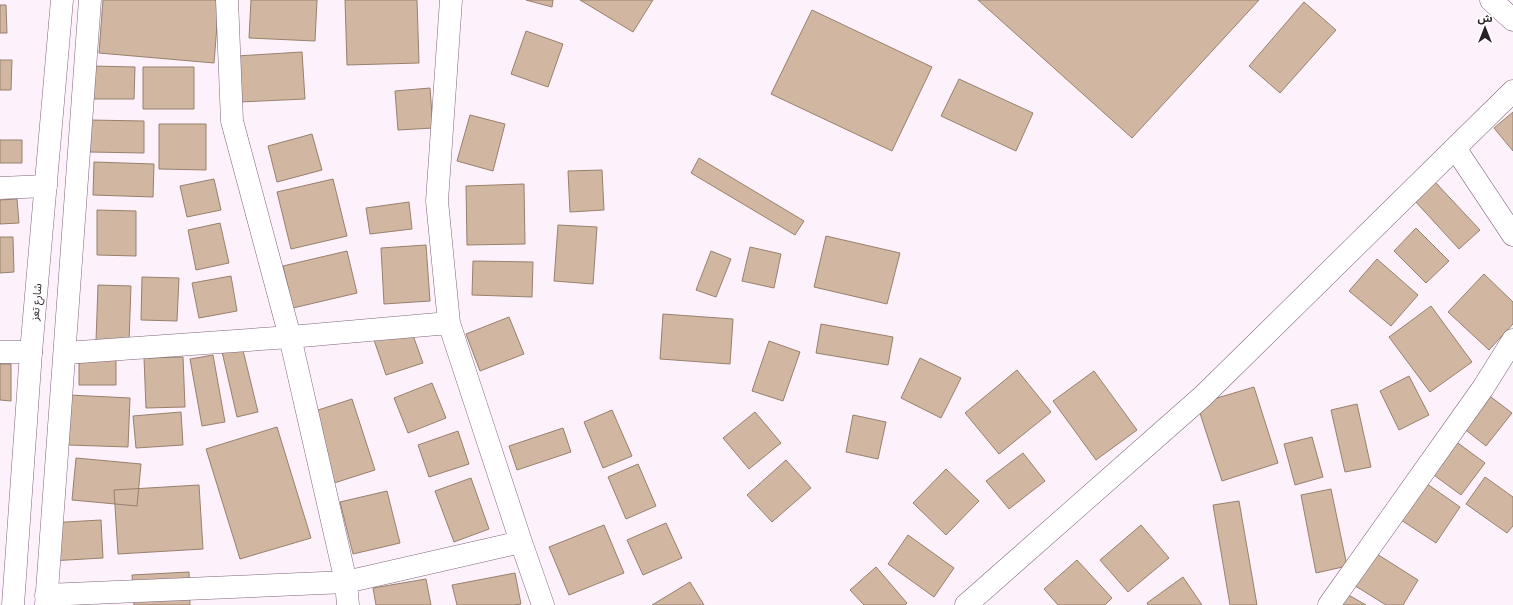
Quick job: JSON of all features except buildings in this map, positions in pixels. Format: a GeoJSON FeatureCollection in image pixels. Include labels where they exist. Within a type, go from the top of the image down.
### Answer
{"type":"FeatureCollection","features":[{"type":"Feature","properties":{"kind":"street","name":"شارع تعز"},"geometry":{"type":"LineString","coordinates":[[9,594],[62,0]]}},
{"type":"Feature","properties":{"kind":"street"},"geometry":{"type":"LineString","coordinates":[[90,0],[46,600],[346,582],[521,542]]}},
{"type":"Feature","properties":{"kind":"street"},"geometry":{"type":"LineString","coordinates":[[227,0],[232,121],[290,337],[346,582],[348,605]]}},
{"type":"Feature","properties":{"kind":"street"},"geometry":{"type":"LineString","coordinates":[[451,0],[437,201],[449,323],[543,605]]}},
{"type":"Feature","properties":{"kind":"street"},"geometry":{"type":"LineString","coordinates":[[1491,0],[1513,20]]}},
{"type":"Feature","properties":{"kind":"street"},"geometry":{"type":"LineString","coordinates":[[966,605],[1203,396],[1513,91]]}},
{"type":"Feature","properties":{"kind":"street"},"geometry":{"type":"LineString","coordinates":[[1455,148],[1513,236]]}},
{"type":"Feature","properties":{"kind":"street"},"geometry":{"type":"LineString","coordinates":[[0,188],[46,186]]}},
{"type":"Feature","properties":{"kind":"street"},"geometry":{"type":"LineString","coordinates":[[65,353],[290,337],[449,323]]}},
{"type":"Feature","properties":{"kind":"street"},"geometry":{"type":"LineString","coordinates":[[1328,605],[1483,388],[1513,340]]}},
{"type":"Feature","properties":{"kind":"street"},"geometry":{"type":"LineString","coordinates":[[0,352],[31,352]]}}]}
